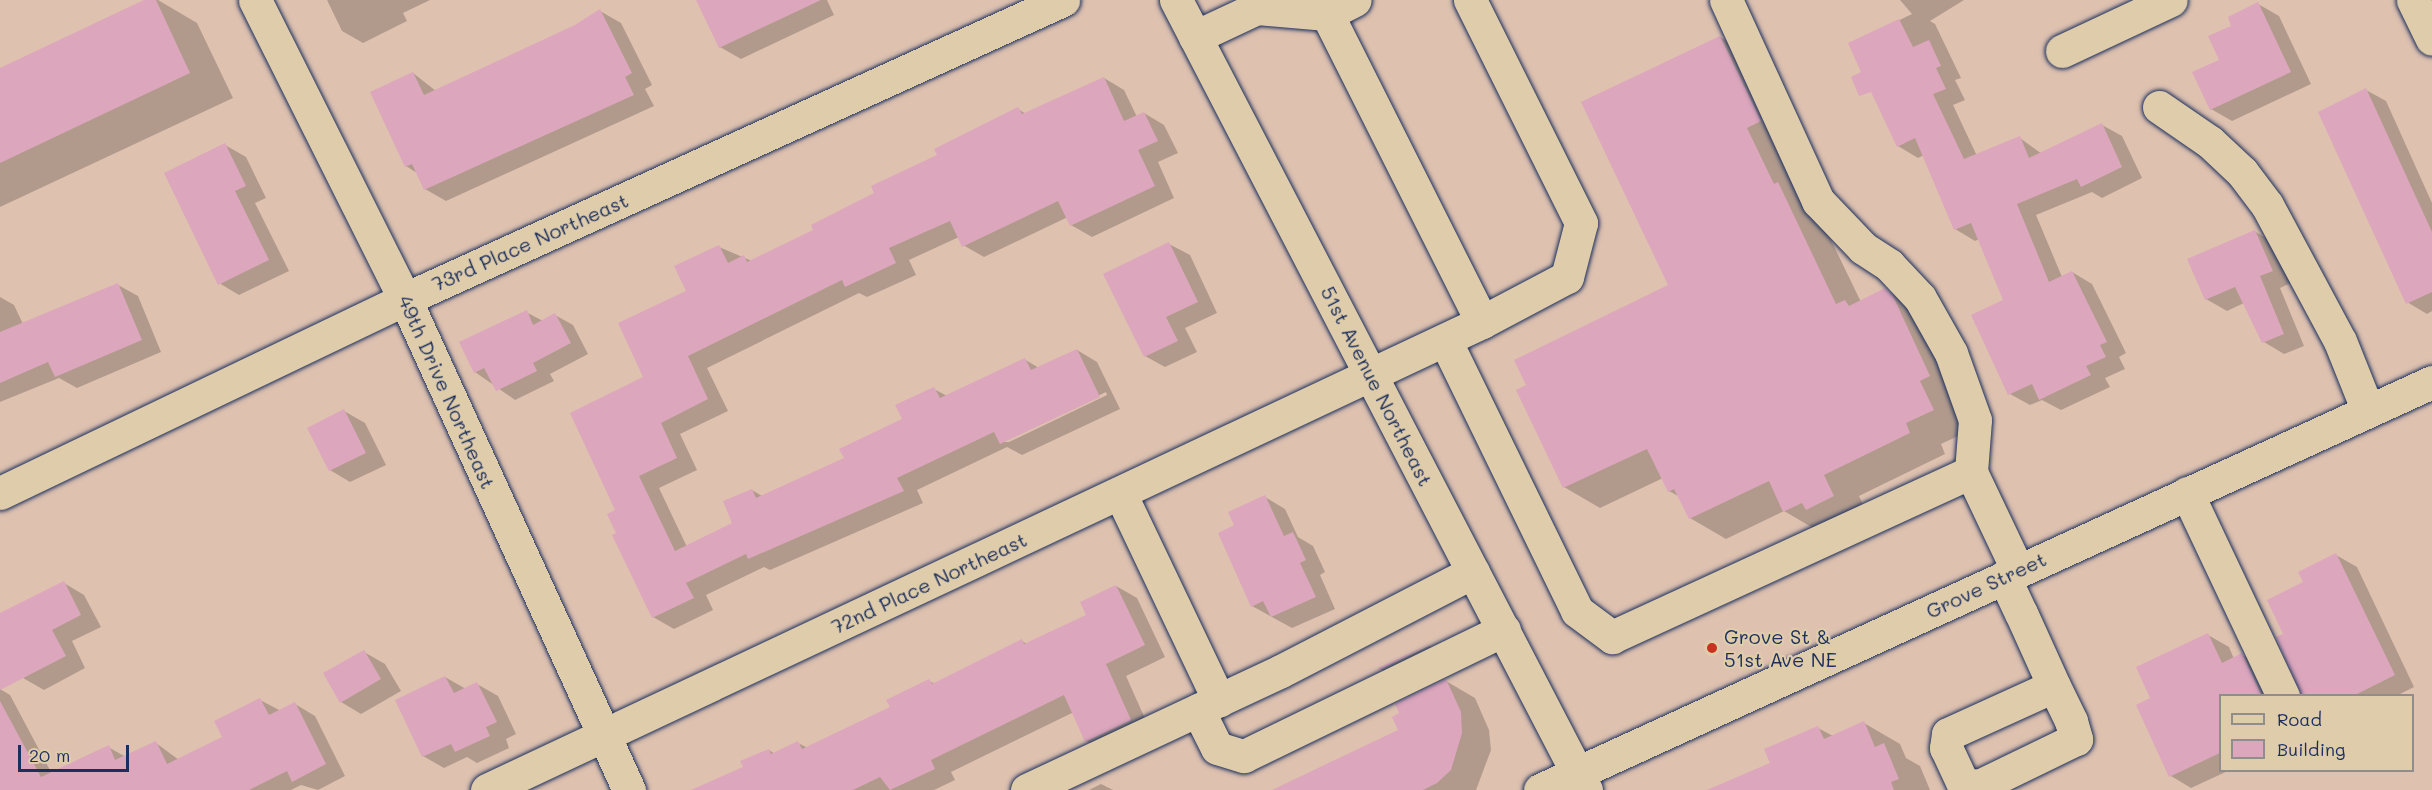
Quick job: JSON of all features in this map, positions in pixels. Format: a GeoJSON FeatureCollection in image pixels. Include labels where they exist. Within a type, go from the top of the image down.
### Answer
{"type":"FeatureCollection","features":[{"type":"Feature","properties":{"kind":"street","name":"49th Drive Northeast"},"geometry":{"type":"LineString","coordinates":[[255,0],[405,298],[602,737],[628,790]]}},
{"type":"Feature","properties":{"kind":"street","name":"73rd Place Northeast"},"geometry":{"type":"LineString","coordinates":[[0,493],[405,298],[1064,0]]}},
{"type":"Feature","properties":{"kind":"street","name":"51st Avenue Northeast"},"geometry":{"type":"LineString","coordinates":[[1176,0],[1582,781]]}},
{"type":"Feature","properties":{"kind":"street","name":"72nd Place Northeast"},"geometry":{"type":"LineString","coordinates":[[487,790],[1445,340],[1567,278],[1581,223],[1470,0]]}},
{"type":"Feature","properties":{"kind":"street"},"geometry":{"type":"LineString","coordinates":[[1726,0],[1818,201],[1863,248],[1889,265],[1920,298],[1951,353],[1974,420],[1971,472],[2054,686]]}},
{"type":"Feature","properties":{"kind":"street"},"geometry":{"type":"LineString","coordinates":[[2062,51],[2171,0]]}},
{"type":"Feature","properties":{"kind":"street"},"geometry":{"type":"LineString","coordinates":[[2413,0],[2432,39]]}},
{"type":"Feature","properties":{"kind":"street"},"geometry":{"type":"LineString","coordinates":[[1195,37],[1257,8],[1341,7],[1482,322]]}},
{"type":"Feature","properties":{"kind":"street"},"geometry":{"type":"LineString","coordinates":[[2158,107],[2226,157],[2267,205],[2335,332],[2368,411]]}},
{"type":"Feature","properties":{"kind":"street"},"geometry":{"type":"LineString","coordinates":[[1445,340],[1577,611],[1612,636],[1971,472]]}},
{"type":"Feature","properties":{"kind":"street","name":"Grove Street"},"geometry":{"type":"LineString","coordinates":[[1540,790],[1582,781],[2011,574],[2432,382]]}},
{"type":"Feature","properties":{"kind":"street"},"geometry":{"type":"LineString","coordinates":[[1120,493],[1208,705],[1217,748],[1244,756],[1504,630]]}},
{"type":"Feature","properties":{"kind":"street"},"geometry":{"type":"LineString","coordinates":[[2187,493],[2282,694]]}},
{"type":"Feature","properties":{"kind":"street"},"geometry":{"type":"LineString","coordinates":[[1028,790],[1208,705],[1473,572]]}},
{"type":"Feature","properties":{"kind":"building"},"geometry":{"type":"Polygon","coordinates":[[[144,0],[156,0],[190,73],[0,163],[0,68],[144,0]]]}},
{"type":"Feature","properties":{"kind":"building"},"geometry":{"type":"Polygon","coordinates":[[[696,0],[821,0],[719,48],[696,0]]]}},
{"type":"Feature","properties":{"kind":"building"},"geometry":{"type":"Polygon","coordinates":[[[2258,2],[2291,72],[2210,110],[2192,72],[2219,60],[2208,36],[2231,26],[2228,17],[2258,2]]]}},
{"type":"Feature","properties":{"kind":"building"},"geometry":{"type":"Polygon","coordinates":[[[600,9],[632,73],[625,77],[634,95],[424,190],[412,164],[405,167],[370,92],[413,72],[424,95],[575,25],[600,9]]]}},
{"type":"Feature","properties":{"kind":"building"},"geometry":{"type":"Polygon","coordinates":[[[1899,19],[1913,47],[1929,40],[1941,66],[1936,68],[1946,89],[1933,94],[1964,159],[2020,136],[2029,158],[2102,123],[2122,167],[2081,187],[2077,179],[2017,204],[2049,282],[2072,271],[2107,342],[2100,345],[2106,357],[2086,366],[2091,375],[2039,400],[2032,384],[2008,395],[1971,315],[2003,300],[1971,223],[1954,230],[1915,138],[1897,147],[1871,92],[1859,96],[1851,77],[1861,72],[1848,43],[1899,19]]]}},
{"type":"Feature","properties":{"kind":"building"},"geometry":{"type":"Polygon","coordinates":[[[1720,36],[1761,121],[1747,128],[1774,184],[1778,182],[1836,304],[1845,300],[1849,306],[1885,288],[1893,296],[1930,376],[1920,381],[1934,410],[1906,423],[1910,433],[1824,475],[1834,496],[1806,510],[1802,503],[1783,512],[1769,481],[1689,519],[1674,489],[1668,492],[1647,449],[1563,488],[1516,390],[1526,385],[1514,360],[1668,285],[1581,102],[1720,36]]]}},
{"type":"Feature","properties":{"kind":"building"},"geometry":{"type":"Polygon","coordinates":[[[1104,77],[1124,121],[1144,112],[1158,141],[1138,150],[1155,186],[1070,226],[1058,201],[962,247],[950,221],[889,248],[896,263],[845,287],[842,280],[688,356],[708,399],[661,423],[677,458],[639,476],[675,551],[732,523],[723,501],[752,489],[756,498],[844,458],[839,449],[902,419],[895,405],[934,387],[940,398],[1025,358],[1031,370],[1077,349],[1100,397],[1000,444],[994,432],[897,478],[904,491],[748,559],[746,554],[686,583],[694,598],[652,618],[612,535],[616,533],[607,514],[615,510],[570,413],[643,377],[618,323],[686,291],[674,266],[719,245],[728,263],[744,255],[747,262],[813,230],[811,225],[874,193],[871,186],[937,155],[934,149],[1018,107],[1022,114],[1104,77]]]}},
{"type":"Feature","properties":{"kind":"building"},"geometry":{"type":"Polygon","coordinates":[[[2366,88],[2432,232],[2432,292],[2406,304],[2318,112],[2366,88]]]}},
{"type":"Feature","properties":{"kind":"building"},"geometry":{"type":"Polygon","coordinates":[[[225,143],[246,186],[235,191],[269,260],[218,285],[164,173],[225,143]]]}},
{"type":"Feature","properties":{"kind":"building"},"geometry":{"type":"Polygon","coordinates":[[[2255,230],[2273,271],[2260,276],[2284,334],[2262,343],[2235,287],[2205,300],[2187,259],[2255,230]]]}},
{"type":"Feature","properties":{"kind":"building"},"geometry":{"type":"Polygon","coordinates":[[[1169,242],[1198,302],[1166,317],[1178,341],[1144,357],[1103,274],[1169,242]]]}},
{"type":"Feature","properties":{"kind":"building"},"geometry":{"type":"Polygon","coordinates":[[[118,283],[142,340],[55,377],[48,362],[0,383],[0,332],[118,283]]]}},
{"type":"Feature","properties":{"kind":"building"},"geometry":{"type":"Polygon","coordinates":[[[527,310],[533,325],[555,313],[571,343],[533,363],[537,371],[496,391],[484,368],[474,373],[459,342],[527,310]]]}},
{"type":"Feature","properties":{"kind":"building"},"geometry":{"type":"Polygon","coordinates":[[[344,409],[366,453],[329,471],[307,428],[344,409]]]}},
{"type":"Feature","properties":{"kind":"building"},"geometry":{"type":"Polygon","coordinates":[[[1265,495],[1284,536],[1293,532],[1306,560],[1300,563],[1316,597],[1271,617],[1263,601],[1251,607],[1218,533],[1234,525],[1228,512],[1265,495]]]}},
{"type":"Feature","properties":{"kind":"building"},"geometry":{"type":"Polygon","coordinates":[[[2336,553],[2395,675],[2357,694],[2300,694],[2276,637],[2283,634],[2267,600],[2303,582],[2298,572],[2336,553]]]}},
{"type":"Feature","properties":{"kind":"building"},"geometry":{"type":"Polygon","coordinates":[[[64,581],[81,615],[52,630],[66,656],[0,690],[0,613],[64,581]]]}},
{"type":"Feature","properties":{"kind":"building"},"geometry":{"type":"Polygon","coordinates":[[[1116,585],[1145,645],[1106,664],[1131,720],[1085,742],[1064,695],[931,760],[935,769],[890,790],[880,777],[853,790],[691,790],[743,767],[740,761],[769,749],[771,754],[798,741],[802,749],[890,707],[886,700],[929,679],[932,684],[1022,639],[1024,644],[1086,615],[1080,602],[1116,585]]]}},
{"type":"Feature","properties":{"kind":"building"},"geometry":{"type":"Polygon","coordinates":[[[2208,633],[2222,663],[2242,653],[2261,694],[2219,694],[2219,753],[2169,777],[2136,705],[2150,698],[2136,667],[2208,633]]]}},
{"type":"Feature","properties":{"kind":"building"},"geometry":{"type":"Polygon","coordinates":[[[1429,644],[1379,670],[1378,668],[1429,644]]]}},
{"type":"Feature","properties":{"kind":"building"},"geometry":{"type":"Polygon","coordinates":[[[364,650],[381,679],[340,703],[323,673],[364,650]]]}},
{"type":"Feature","properties":{"kind":"building"},"geometry":{"type":"Polygon","coordinates":[[[445,676],[454,693],[477,682],[497,722],[486,727],[490,736],[455,752],[451,744],[422,757],[395,700],[445,676]]]}},
{"type":"Feature","properties":{"kind":"building"},"geometry":{"type":"Polygon","coordinates":[[[1446,679],[1461,712],[1462,733],[1451,770],[1437,783],[1423,790],[1272,790],[1398,730],[1392,717],[1399,713],[1395,704],[1446,679]]]}},
{"type":"Feature","properties":{"kind":"building"},"geometry":{"type":"Polygon","coordinates":[[[260,698],[269,715],[295,702],[326,764],[292,782],[287,771],[249,790],[0,790],[0,701],[41,777],[109,745],[115,760],[156,741],[167,764],[222,737],[214,721],[260,698]]]}},
{"type":"Feature","properties":{"kind":"building"},"geometry":{"type":"Polygon","coordinates":[[[1864,721],[1875,747],[1884,743],[1899,779],[1891,782],[1894,790],[1707,790],[1770,763],[1764,749],[1818,726],[1824,739],[1864,721]]]}},
{"type":"Feature","properties":{"kind":"place","name":"Grove St & 51st Ave NE"},"geometry":{"type":"Point","coordinates":[1712,648]}}]}
